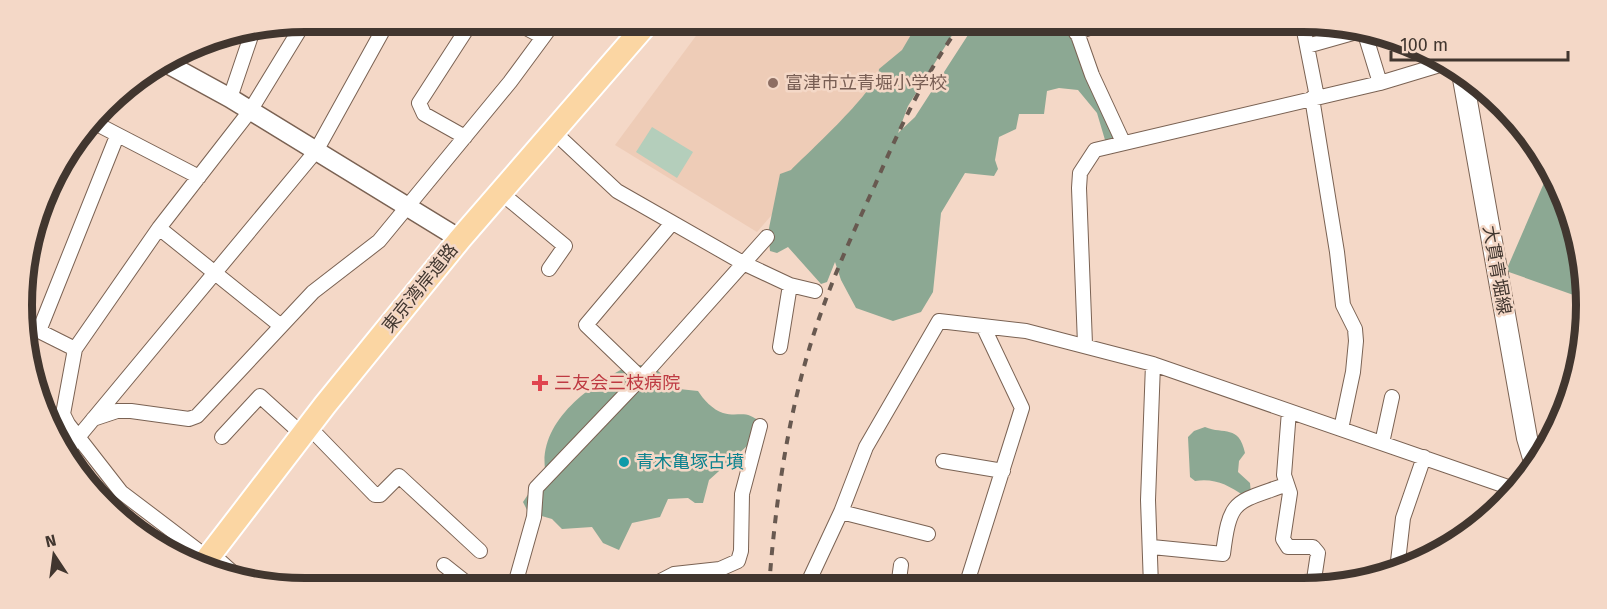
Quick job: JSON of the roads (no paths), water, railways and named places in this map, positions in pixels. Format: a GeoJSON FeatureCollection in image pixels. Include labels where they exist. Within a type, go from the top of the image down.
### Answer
{"type":"FeatureCollection","features":[{"type":"Feature","properties":{"kind":"highway","name":"東京湾岸道路"},"geometry":{"type":"LineString","coordinates":[[207,560],[306,431],[460,239],[640,32]]}},
{"type":"Feature","properties":{"kind":"main road","name":"大貫青堀線"},"geometry":{"type":"LineString","coordinates":[[1464,85],[1531,453]]}},
{"type":"Feature","properties":{"kind":"street"},"geometry":{"type":"LineString","coordinates":[[202,558],[121,492],[63,414],[75,349],[159,228],[250,111],[298,32]]}},
{"type":"Feature","properties":{"kind":"street"},"geometry":{"type":"LineString","coordinates":[[71,446],[316,151],[382,32]]}},
{"type":"Feature","properties":{"kind":"street"},"geometry":{"type":"LineString","coordinates":[[465,32],[419,103],[424,114],[465,137]]}},
{"type":"Feature","properties":{"kind":"street"},"geometry":{"type":"LineString","coordinates":[[534,32],[543,37]]}},
{"type":"Feature","properties":{"kind":"street"},"geometry":{"type":"LineString","coordinates":[[93,419],[117,411],[189,419],[197,416],[313,292],[379,241],[406,205],[465,137],[547,32]]}},
{"type":"Feature","properties":{"kind":"street"},"geometry":{"type":"LineString","coordinates":[[1077,32],[1123,142]]}},
{"type":"Feature","properties":{"kind":"street"},"geometry":{"type":"LineString","coordinates":[[1304,32],[1343,305],[1355,328],[1353,372],[1341,429]]}},
{"type":"Feature","properties":{"kind":"street"},"geometry":{"type":"LineString","coordinates":[[1306,46],[1345,35]]}},
{"type":"Feature","properties":{"kind":"street"},"geometry":{"type":"LineString","coordinates":[[230,98],[251,37]]}},
{"type":"Feature","properties":{"kind":"street"},"geometry":{"type":"LineString","coordinates":[[1367,40],[1380,83]]}},
{"type":"Feature","properties":{"kind":"street"},"geometry":{"type":"LineString","coordinates":[[172,66],[230,98],[460,239]]}},
{"type":"Feature","properties":{"kind":"street"},"geometry":{"type":"LineString","coordinates":[[1085,344],[1080,173],[1095,150],[1380,83],[1436,66]]}},
{"type":"Feature","properties":{"kind":"street"},"geometry":{"type":"LineString","coordinates":[[98,125],[199,177]]}},
{"type":"Feature","properties":{"kind":"street"},"geometry":{"type":"LineString","coordinates":[[554,132],[617,191],[744,263],[790,285],[815,291]]}},
{"type":"Feature","properties":{"kind":"street"},"geometry":{"type":"LineString","coordinates":[[39,331],[117,136]]}},
{"type":"Feature","properties":{"kind":"street"},"geometry":{"type":"LineString","coordinates":[[500,192],[565,246],[549,269]]}},
{"type":"Feature","properties":{"kind":"street"},"geometry":{"type":"LineString","coordinates":[[641,378],[586,325],[672,223]]}},
{"type":"Feature","properties":{"kind":"street"},"geometry":{"type":"LineString","coordinates":[[159,228],[213,274],[281,326]]}},
{"type":"Feature","properties":{"kind":"street"},"geometry":{"type":"LineString","coordinates":[[517,578],[534,517],[536,488],[641,378],[767,237]]}},
{"type":"Feature","properties":{"kind":"street"},"geometry":{"type":"LineString","coordinates":[[780,347],[790,285]]}},
{"type":"Feature","properties":{"kind":"street"},"geometry":{"type":"LineString","coordinates":[[810,578],[841,512],[866,447],[939,321],[1026,331],[1085,344],[1153,364],[1507,486]]}},
{"type":"Feature","properties":{"kind":"street"},"geometry":{"type":"LineString","coordinates":[[969,578],[1022,408],[983,326]]}},
{"type":"Feature","properties":{"kind":"street"},"geometry":{"type":"LineString","coordinates":[[33,328],[75,349]]}},
{"type":"Feature","properties":{"kind":"street"},"geometry":{"type":"LineString","coordinates":[[1151,578],[1152,547],[1148,500],[1153,364]]}},
{"type":"Feature","properties":{"kind":"street"},"geometry":{"type":"LineString","coordinates":[[222,437],[260,396],[306,431],[375,495],[380,495],[399,476],[480,551]]}},
{"type":"Feature","properties":{"kind":"street"},"geometry":{"type":"LineString","coordinates":[[1382,443],[1392,397]]}},
{"type":"Feature","properties":{"kind":"street"},"geometry":{"type":"LineString","coordinates":[[1289,411],[1285,485],[1290,493],[1283,539],[1288,547],[1313,548],[1318,553],[1314,577]]}},
{"type":"Feature","properties":{"kind":"street"},"geometry":{"type":"LineString","coordinates":[[666,578],[674,574],[720,569],[738,561],[741,551],[742,494],[760,426]]}},
{"type":"Feature","properties":{"kind":"street"},"geometry":{"type":"LineString","coordinates":[[1398,560],[1403,518],[1424,457]]}},
{"type":"Feature","properties":{"kind":"street"},"geometry":{"type":"LineString","coordinates":[[942,461],[1003,471]]}},
{"type":"Feature","properties":{"kind":"street"},"geometry":{"type":"LineString","coordinates":[[1152,547],[1223,554],[1227,521],[1239,502],[1285,485]]}},
{"type":"Feature","properties":{"kind":"street"},"geometry":{"type":"LineString","coordinates":[[841,512],[928,534]]}},
{"type":"Feature","properties":{"kind":"street"},"geometry":{"type":"LineString","coordinates":[[444,565],[460,578]]}},
{"type":"Feature","properties":{"kind":"street"},"geometry":{"type":"LineString","coordinates":[[899,578],[901,565]]}},
{"type":"Feature","properties":{"kind":"railway"},"geometry":{"type":"LineString","coordinates":[[770,578],[786,447],[801,377],[822,310],[847,247],[904,121],[925,80],[955,32]]}},
{"type":"Feature","properties":{"kind":"place","name":"富津市立青堀小学校"},"geometry":{"type":"Point","coordinates":[773,83]}},
{"type":"Feature","properties":{"kind":"place","name":"三友会三枝病院"},"geometry":{"type":"Point","coordinates":[540,383]}},
{"type":"Feature","properties":{"kind":"place","name":"青木亀塚古墳"},"geometry":{"type":"Point","coordinates":[624,462]}}]}
